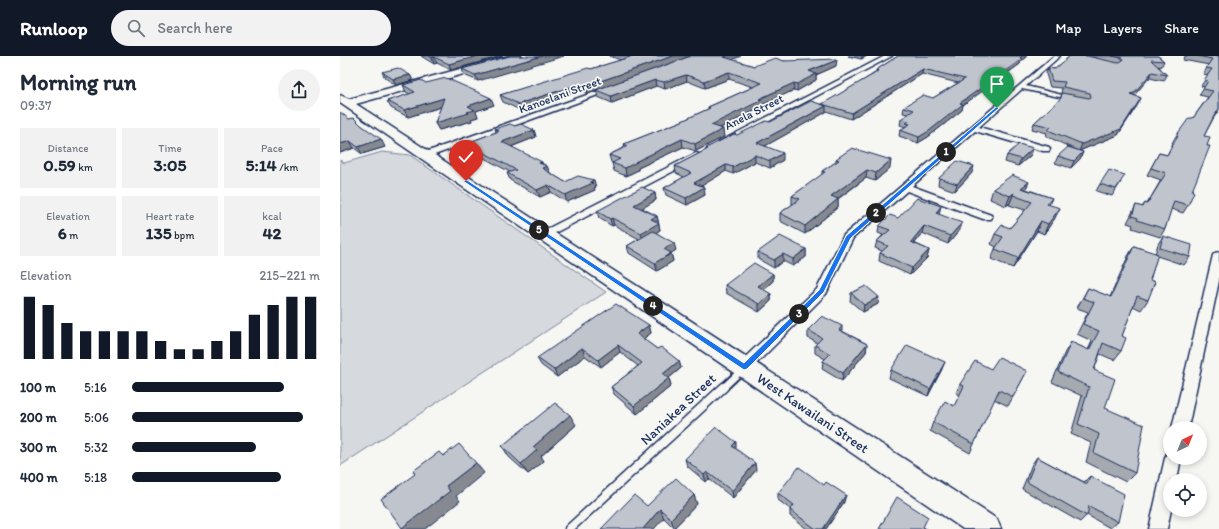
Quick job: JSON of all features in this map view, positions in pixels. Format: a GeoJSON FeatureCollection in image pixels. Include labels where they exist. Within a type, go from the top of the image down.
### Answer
{"type":"FeatureCollection","features":[{"type":"Feature","properties":{"kind":"street"},"geometry":{"type":"LineString","coordinates":[[343,102],[518,56]]}},
{"type":"Feature","properties":{"kind":"street","name":"Anela Street"},"geometry":{"type":"LineString","coordinates":[[715,146],[888,56]]}},
{"type":"Feature","properties":{"kind":"street","name":"Naniakea Street"},"geometry":{"type":"LineString","coordinates":[[744,367],[822,291],[848,237],[1057,56]]}},
{"type":"Feature","properties":{"kind":"street","name":"Kanoelani Street"},"geometry":{"type":"LineString","coordinates":[[426,155],[619,86]]}},
{"type":"Feature","properties":{"kind":"street"},"geometry":{"type":"LineString","coordinates":[[1021,87],[1085,102]]}},
{"type":"Feature","properties":{"kind":"street","name":"West Kawailani Street"},"geometry":{"type":"LineString","coordinates":[[343,102],[426,155],[987,529]]}},
{"type":"Feature","properties":{"kind":"street"},"geometry":{"type":"LineString","coordinates":[[973,128],[1046,149]]}},
{"type":"Feature","properties":{"kind":"street"},"geometry":{"type":"LineString","coordinates":[[545,234],[701,153]]}},
{"type":"Feature","properties":{"kind":"street"},"geometry":{"type":"LineString","coordinates":[[906,187],[987,217]]}},
{"type":"Feature","properties":{"kind":"street"},"geometry":{"type":"LineString","coordinates":[[1182,421],[1219,255]]}},
{"type":"Feature","properties":{"kind":"street"},"geometry":{"type":"LineString","coordinates":[[1158,529],[1172,465]]}},
{"type":"Feature","properties":{"kind":"lane","name":"Naniakea Street"},"geometry":{"type":"LineString","coordinates":[[570,529],[744,367]]}},
{"type":"Feature","properties":{"kind":"shaded area"},"geometry":{"type":"Polygon","coordinates":[[[382,152],[410,155],[606,292],[340,466],[340,160],[344,163],[382,152]]]}},
{"type":"Feature","properties":{"kind":"building"},"geometry":{"type":"Polygon","coordinates":[[[429,56],[478,56],[449,64],[429,56]]]}},
{"type":"Feature","properties":{"kind":"building"},"geometry":{"type":"Polygon","coordinates":[[[510,56],[542,56],[475,75],[462,69],[510,56]]]}},
{"type":"Feature","properties":{"kind":"building"},"geometry":{"type":"Polygon","coordinates":[[[627,56],[673,56],[586,86],[580,84],[518,104],[500,95],[588,68],[591,69],[630,57],[627,56]]]}},
{"type":"Feature","properties":{"kind":"building"},"geometry":{"type":"Polygon","coordinates":[[[691,56],[727,56],[724,57],[754,66],[775,58],[784,61],[837,60],[809,71],[816,74],[797,84],[794,83],[759,99],[762,100],[711,125],[723,129],[695,144],[682,139],[625,168],[612,163],[620,159],[609,155],[628,146],[624,144],[682,121],[710,108],[708,107],[762,83],[729,72],[704,81],[686,75],[664,82],[655,80],[611,96],[596,90],[691,56]]]}},
{"type":"Feature","properties":{"kind":"building"},"geometry":{"type":"Polygon","coordinates":[[[898,56],[1022,56],[1020,58],[1022,59],[960,103],[963,104],[929,131],[919,137],[900,130],[910,124],[906,123],[909,121],[901,119],[914,110],[904,107],[923,95],[933,98],[965,79],[923,69],[852,113],[822,104],[874,74],[873,73],[878,71],[876,70],[898,56]]]}},
{"type":"Feature","properties":{"kind":"building"},"geometry":{"type":"Polygon","coordinates":[[[1070,56],[1087,56],[1118,63],[1123,60],[1122,58],[1112,56],[1158,56],[1164,61],[1151,60],[1167,75],[1152,72],[1134,93],[1130,94],[1141,98],[1121,129],[1082,144],[1048,130],[1051,127],[1034,123],[1061,98],[1062,93],[1089,98],[1091,97],[1090,93],[1063,87],[1065,82],[1052,81],[1048,68],[1055,69],[1070,56]]]}},
{"type":"Feature","properties":{"kind":"building"},"geometry":{"type":"Polygon","coordinates":[[[1197,56],[1219,56],[1219,109],[1204,136],[1210,137],[1207,146],[1210,146],[1192,191],[1194,192],[1188,205],[1174,201],[1165,229],[1137,220],[1138,218],[1132,216],[1136,205],[1143,207],[1145,203],[1147,204],[1166,173],[1151,168],[1159,153],[1167,155],[1178,136],[1176,136],[1189,118],[1193,118],[1213,91],[1203,89],[1208,81],[1204,80],[1212,69],[1206,68],[1212,59],[1197,56]]]}},
{"type":"Feature","properties":{"kind":"building"},"geometry":{"type":"Polygon","coordinates":[[[398,68],[410,75],[393,79],[382,72],[398,68]]]}},
{"type":"Feature","properties":{"kind":"building"},"geometry":{"type":"Polygon","coordinates":[[[446,78],[491,98],[468,106],[475,110],[467,112],[469,113],[435,123],[444,98],[404,110],[387,101],[415,92],[403,85],[421,80],[426,83],[446,78]]]}},
{"type":"Feature","properties":{"kind":"building"},"geometry":{"type":"Polygon","coordinates":[[[811,101],[826,106],[757,143],[783,153],[770,161],[755,155],[733,167],[726,165],[694,183],[704,187],[686,198],[664,188],[691,173],[675,166],[734,134],[737,135],[766,121],[770,122],[811,101]]]}},
{"type":"Feature","properties":{"kind":"building"},"geometry":{"type":"Polygon","coordinates":[[[340,112],[349,119],[354,118],[361,125],[381,139],[358,147],[350,141],[340,144],[340,112]]]}},
{"type":"Feature","properties":{"kind":"building"},"geometry":{"type":"Polygon","coordinates":[[[510,124],[515,126],[521,124],[534,130],[502,142],[542,162],[539,163],[547,166],[542,168],[565,182],[578,176],[594,180],[590,182],[593,183],[565,195],[548,185],[537,190],[507,173],[516,170],[481,151],[476,153],[462,145],[499,131],[495,129],[510,124]]]}},
{"type":"Feature","properties":{"kind":"building"},"geometry":{"type":"Polygon","coordinates":[[[1019,144],[1033,148],[1021,159],[1007,155],[1019,144]]]}},
{"type":"Feature","properties":{"kind":"building"},"geometry":{"type":"Polygon","coordinates":[[[1068,147],[1083,152],[1074,161],[1058,156],[1068,147]]]}},
{"type":"Feature","properties":{"kind":"building"},"geometry":{"type":"Polygon","coordinates":[[[852,148],[891,160],[876,173],[867,170],[831,196],[838,199],[805,226],[780,213],[800,199],[792,196],[825,172],[822,171],[839,160],[836,159],[852,148]]]}},
{"type":"Feature","properties":{"kind":"building"},"geometry":{"type":"Polygon","coordinates":[[[957,161],[974,166],[957,184],[939,178],[957,161]]]}},
{"type":"Feature","properties":{"kind":"building"},"geometry":{"type":"Polygon","coordinates":[[[1109,170],[1125,175],[1116,189],[1100,184],[1109,170]]]}},
{"type":"Feature","properties":{"kind":"building"},"geometry":{"type":"Polygon","coordinates":[[[1012,175],[1029,182],[1021,188],[1052,198],[1047,204],[1060,208],[1048,224],[1041,221],[1018,258],[995,249],[1003,237],[995,234],[1002,225],[1010,228],[1032,202],[1013,195],[1014,193],[1010,196],[993,189],[1012,175]]]}},
{"type":"Feature","properties":{"kind":"building"},"geometry":{"type":"Polygon","coordinates":[[[642,187],[655,193],[634,205],[657,216],[651,219],[659,223],[641,233],[612,218],[610,219],[597,211],[642,187]]]}},
{"type":"Feature","properties":{"kind":"building"},"geometry":{"type":"Polygon","coordinates":[[[917,198],[941,206],[936,213],[962,223],[950,236],[924,226],[911,242],[929,250],[912,268],[880,253],[888,246],[877,241],[890,230],[879,226],[890,215],[898,218],[917,198]]]}},
{"type":"Feature","properties":{"kind":"building"},"geometry":{"type":"Polygon","coordinates":[[[653,231],[674,243],[664,249],[671,253],[655,263],[627,246],[653,231]]]}},
{"type":"Feature","properties":{"kind":"building"},"geometry":{"type":"Polygon","coordinates":[[[780,236],[806,249],[793,259],[783,254],[774,260],[758,252],[780,236]]]}},
{"type":"Feature","properties":{"kind":"building"},"geometry":{"type":"Polygon","coordinates":[[[1163,236],[1192,245],[1190,257],[1160,248],[1163,236]]]}},
{"type":"Feature","properties":{"kind":"building"},"geometry":{"type":"Polygon","coordinates":[[[1134,246],[1158,254],[1150,280],[1155,282],[1148,300],[1137,296],[1122,336],[1126,338],[1121,351],[1103,343],[1094,370],[1115,379],[1105,408],[1144,425],[1135,473],[1094,453],[1099,434],[1078,424],[1089,387],[1058,372],[1071,342],[1089,350],[1099,331],[1083,324],[1094,302],[1083,298],[1088,288],[1111,297],[1134,246]]]}},
{"type":"Feature","properties":{"kind":"building"},"geometry":{"type":"Polygon","coordinates":[[[754,263],[773,274],[758,286],[771,294],[759,304],[725,285],[754,263]]]}},
{"type":"Feature","properties":{"kind":"building"},"geometry":{"type":"Polygon","coordinates":[[[866,286],[879,297],[864,305],[851,293],[866,286]]]}},
{"type":"Feature","properties":{"kind":"building"},"geometry":{"type":"Polygon","coordinates":[[[616,304],[649,325],[637,334],[657,349],[661,347],[679,361],[663,374],[669,378],[634,406],[611,387],[642,363],[618,345],[598,360],[582,348],[554,370],[537,358],[616,304]]]}},
{"type":"Feature","properties":{"kind":"building"},"geometry":{"type":"Polygon","coordinates":[[[822,316],[842,326],[839,330],[867,344],[843,373],[823,361],[830,354],[815,345],[822,338],[808,330],[822,316]]]}},
{"type":"Feature","properties":{"kind":"building"},"geometry":{"type":"Polygon","coordinates":[[[907,345],[945,362],[930,389],[891,370],[907,345]]]}},
{"type":"Feature","properties":{"kind":"building"},"geometry":{"type":"Polygon","coordinates":[[[999,357],[1027,371],[1013,397],[999,390],[974,444],[933,422],[945,401],[954,406],[964,386],[960,384],[975,361],[991,369],[999,357]]]}},
{"type":"Feature","properties":{"kind":"building"},"geometry":{"type":"Polygon","coordinates":[[[555,403],[570,415],[533,447],[537,450],[521,464],[502,446],[555,403]]]}},
{"type":"Feature","properties":{"kind":"building"},"geometry":{"type":"Polygon","coordinates":[[[716,427],[736,442],[732,446],[755,463],[732,491],[707,472],[704,475],[685,459],[716,427]]]}},
{"type":"Feature","properties":{"kind":"building"},"geometry":{"type":"Polygon","coordinates":[[[459,444],[476,463],[446,486],[450,491],[402,528],[381,499],[415,474],[413,471],[439,452],[443,456],[459,444]]]}},
{"type":"Feature","properties":{"kind":"building"},"geometry":{"type":"Polygon","coordinates":[[[1037,457],[1087,484],[1090,476],[1124,494],[1118,522],[1089,506],[1087,516],[1027,482],[1037,457]]]}},
{"type":"Feature","properties":{"kind":"building"},"geometry":{"type":"Polygon","coordinates":[[[799,467],[824,485],[826,482],[846,495],[823,529],[816,529],[790,510],[794,505],[778,493],[799,467]]]}},
{"type":"Feature","properties":{"kind":"building"},"geometry":{"type":"Polygon","coordinates":[[[676,478],[694,495],[671,519],[660,509],[643,529],[601,529],[634,495],[647,506],[676,478]]]}},
{"type":"Feature","properties":{"kind":"building"},"geometry":{"type":"Polygon","coordinates":[[[897,497],[928,517],[923,527],[926,529],[879,529],[897,497]]]}},
{"type":"Feature","properties":{"kind":"route"},"geometry":{"type":"LineString","coordinates":[[466,181],[744,367],[822,291],[848,237],[997,108]]}}]}
